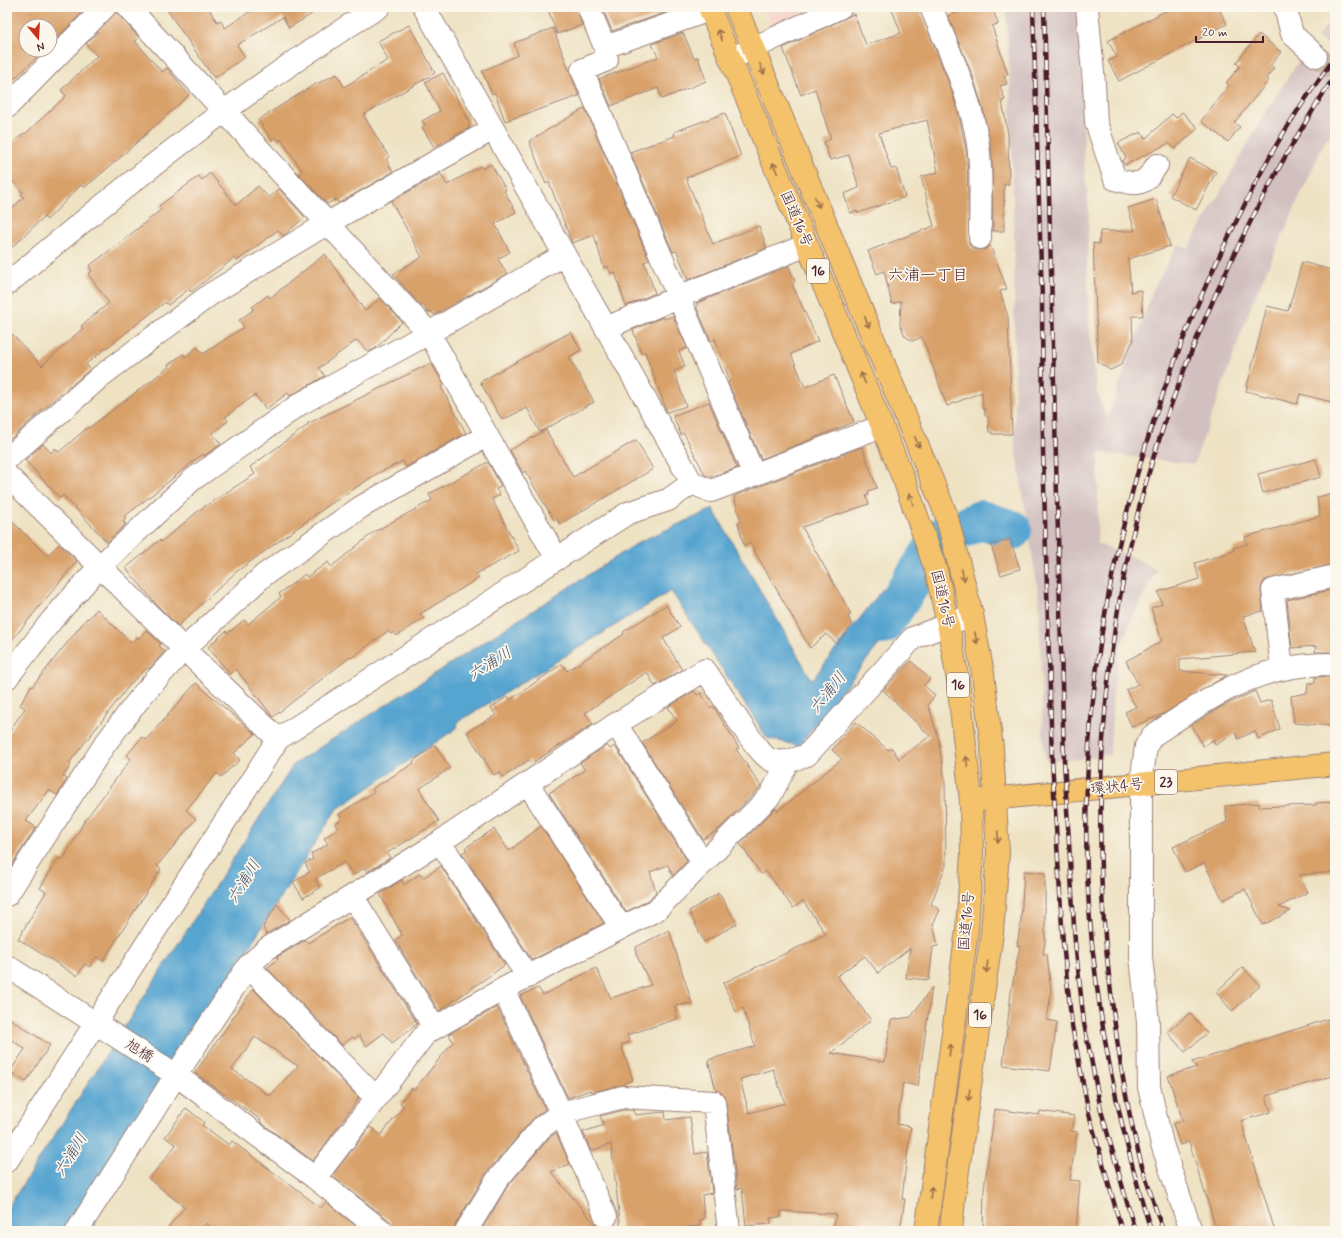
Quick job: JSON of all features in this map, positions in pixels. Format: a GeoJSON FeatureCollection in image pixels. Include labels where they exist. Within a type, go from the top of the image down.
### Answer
{"type":"FeatureCollection","features":[{"type":"Feature","properties":{"kind":"main road","name":"国道16号"},"geometry":{"type":"LineString","coordinates":[[736,7],[946,514],[957,551],[972,614],[983,674],[996,798],[998,853],[992,933],[954,1198],[951,1231]]}},
{"type":"Feature","properties":{"kind":"main road","name":"国道16号"},"geometry":{"type":"LineString","coordinates":[[709,8],[882,426],[925,535],[936,570],[958,680],[971,801],[972,854],[967,930],[926,1231]]}},
{"type":"Feature","properties":{"kind":"main road","name":"環状4号"},"geometry":{"type":"LineString","coordinates":[[971,801],[1335,764]]}},
{"type":"Feature","properties":{"kind":"street"},"geometry":{"type":"LineString","coordinates":[[7,107],[105,7]]}},
{"type":"Feature","properties":{"kind":"street"},"geometry":{"type":"LineString","coordinates":[[128,7],[225,110],[429,333],[557,559]]}},
{"type":"Feature","properties":{"kind":"street"},"geometry":{"type":"LineString","coordinates":[[7,284],[75,227],[225,110],[283,68],[379,7]]}},
{"type":"Feature","properties":{"kind":"street"},"geometry":{"type":"LineString","coordinates":[[424,7],[692,483],[711,491],[882,426]]}},
{"type":"Feature","properties":{"kind":"street"},"geometry":{"type":"LineString","coordinates":[[588,7],[605,47],[607,60],[582,70],[754,475]]}},
{"type":"Feature","properties":{"kind":"street"},"geometry":{"type":"LineString","coordinates":[[730,59],[841,7]]}},
{"type":"Feature","properties":{"kind":"street"},"geometry":{"type":"LineString","coordinates":[[931,7],[963,84],[976,128],[980,180],[980,238]]}},
{"type":"Feature","properties":{"kind":"street"},"geometry":{"type":"LineString","coordinates":[[1087,7],[1096,122],[1115,179],[1132,184],[1148,180],[1157,165]]}},
{"type":"Feature","properties":{"kind":"street"},"geometry":{"type":"LineString","coordinates":[[1285,7],[1292,34],[1316,56]]}},
{"type":"Feature","properties":{"kind":"street"},"geometry":{"type":"LineString","coordinates":[[605,47],[709,8]]}},
{"type":"Feature","properties":{"kind":"street"},"geometry":{"type":"LineString","coordinates":[[7,459],[101,376],[211,294],[328,223],[493,129]]}},
{"type":"Feature","properties":{"kind":"street"},"geometry":{"type":"LineString","coordinates":[[606,328],[807,245]]}},
{"type":"Feature","properties":{"kind":"street"},"geometry":{"type":"LineString","coordinates":[[7,678],[52,620],[100,566],[192,480],[300,404],[429,333],[564,255]]}},
{"type":"Feature","properties":{"kind":"street"},"geometry":{"type":"LineString","coordinates":[[7,895],[105,744],[143,694],[184,650],[264,575],[361,507],[486,436]]}},
{"type":"Feature","properties":{"kind":"street"},"geometry":{"type":"LineString","coordinates":[[7,475],[184,650],[278,739]]}},
{"type":"Feature","properties":{"kind":"street"},"geometry":{"type":"LineString","coordinates":[[7,1161],[103,1028],[278,739],[628,513],[668,500],[692,483]]}},
{"type":"Feature","properties":{"kind":"street"},"geometry":{"type":"LineString","coordinates":[[1282,669],[1273,590],[1335,576]]}},
{"type":"Feature","properties":{"kind":"street"},"geometry":{"type":"LineString","coordinates":[[77,1231],[172,1072],[248,966],[268,948],[440,842],[616,724],[706,670],[758,748],[770,760],[788,762],[807,755],[913,638],[972,614]]}},
{"type":"Feature","properties":{"kind":"street"},"geometry":{"type":"LineString","coordinates":[[1190,1231],[1162,1144],[1149,1087],[1148,1022],[1141,957],[1141,784],[1146,746],[1152,736],[1214,695],[1244,681],[1282,669],[1335,664]]}},
{"type":"Feature","properties":{"kind":"street"},"geometry":{"type":"LineString","coordinates":[[616,724],[703,863]]}},
{"type":"Feature","properties":{"kind":"street"},"geometry":{"type":"LineString","coordinates":[[315,1178],[426,1033],[434,1027],[503,989],[656,910],[770,796],[788,762]]}},
{"type":"Feature","properties":{"kind":"street"},"geometry":{"type":"LineString","coordinates":[[528,784],[621,927]]}},
{"type":"Feature","properties":{"kind":"street"},"geometry":{"type":"LineString","coordinates":[[440,842],[528,977]]}},
{"type":"Feature","properties":{"kind":"street"},"geometry":{"type":"LineString","coordinates":[[353,897],[434,1027]]}},
{"type":"Feature","properties":{"kind":"street","name":"旭橋"},"geometry":{"type":"LineString","coordinates":[[7,966],[172,1072],[315,1178],[382,1231]]}},
{"type":"Feature","properties":{"kind":"street"},"geometry":{"type":"LineString","coordinates":[[248,966],[376,1098]]}},
{"type":"Feature","properties":{"kind":"street"},"geometry":{"type":"LineString","coordinates":[[503,989],[561,1113],[606,1216]]}},
{"type":"Feature","properties":{"kind":"street"},"geometry":{"type":"LineString","coordinates":[[466,1231],[497,1180],[540,1128],[561,1113],[623,1098],[714,1102],[729,1231]]}},
{"type":"Feature","properties":{"kind":"shaded area"},"geometry":{"type":"Polygon","coordinates":[[[765,7],[815,7],[772,25],[765,7]]]}},
{"type":"Feature","properties":{"kind":"shaded area"},"geometry":{"type":"Polygon","coordinates":[[[1006,7],[1076,7],[1082,76],[1084,163],[1089,212],[1087,263],[1090,332],[1097,393],[1107,419],[1154,288],[1178,244],[1188,249],[1268,108],[1300,59],[1335,84],[1335,127],[1324,143],[1253,301],[1194,464],[1099,453],[1097,544],[1136,558],[1156,570],[1121,643],[1113,695],[1110,755],[1079,759],[1046,761],[1043,742],[1039,598],[1015,445],[1014,235],[1010,81],[1006,7]]]}},
{"type":"Feature","properties":{"kind":"shaded area"},"geometry":{"type":"Polygon","coordinates":[[[1335,15],[1335,36],[1328,45],[1317,37],[1335,15]]]}},
{"type":"Feature","properties":{"kind":"water"},"geometry":{"type":"Polygon","coordinates":[[[713,509],[812,680],[906,559],[918,595],[799,746],[767,738],[671,591],[458,722],[457,728],[336,810],[69,1231],[7,1231],[7,1209],[294,764],[641,541],[713,509]]]}},
{"type":"Feature","properties":{"kind":"pier"},"geometry":{"type":"Polygon","coordinates":[[[909,562],[920,594],[918,597],[908,564],[909,562]]]}},
{"type":"Feature","properties":{"kind":"building"},"geometry":{"type":"Polygon","coordinates":[[[7,7],[88,7],[58,37],[58,18],[18,18],[18,58],[36,58],[7,86],[7,7]]]}},
{"type":"Feature","properties":{"kind":"building"},"geometry":{"type":"Polygon","coordinates":[[[165,7],[208,7],[217,22],[220,20],[225,28],[257,7],[323,7],[289,28],[283,17],[237,45],[245,57],[214,78],[165,7]]]}},
{"type":"Feature","properties":{"kind":"building"},"geometry":{"type":"Polygon","coordinates":[[[547,7],[576,7],[582,25],[557,34],[547,7]]]}},
{"type":"Feature","properties":{"kind":"building"},"geometry":{"type":"Polygon","coordinates":[[[602,7],[679,7],[679,8],[612,31],[602,7]]]}},
{"type":"Feature","properties":{"kind":"building"},"geometry":{"type":"Polygon","coordinates":[[[891,7],[919,7],[950,86],[959,116],[967,155],[969,244],[973,249],[980,250],[986,249],[990,245],[1007,289],[1000,291],[1008,317],[1012,434],[992,434],[992,432],[989,432],[988,416],[985,416],[985,409],[983,409],[982,392],[947,406],[922,337],[912,341],[905,336],[900,325],[901,301],[892,304],[884,271],[877,274],[868,251],[934,226],[921,177],[938,172],[927,120],[879,133],[891,169],[896,168],[905,197],[858,213],[857,211],[850,213],[844,194],[859,188],[849,155],[830,160],[824,142],[831,139],[815,89],[801,95],[783,48],[854,14],[866,45],[901,33],[891,7]]]}},
{"type":"Feature","properties":{"kind":"building"},"geometry":{"type":"Polygon","coordinates":[[[974,7],[992,7],[998,24],[992,26],[1008,75],[1004,76],[1007,84],[1000,86],[1005,100],[1002,101],[1008,134],[1009,184],[1004,184],[1004,231],[993,231],[992,153],[983,109],[973,77],[948,16],[974,7]]]}},
{"type":"Feature","properties":{"kind":"building"},"geometry":{"type":"Polygon","coordinates":[[[1173,7],[1218,7],[1227,24],[1119,81],[1108,61],[1117,57],[1108,41],[1173,7]]]}},
{"type":"Feature","properties":{"kind":"building"},"geometry":{"type":"Polygon","coordinates":[[[116,12],[139,38],[135,41],[162,72],[167,68],[189,95],[84,188],[81,185],[47,220],[44,217],[7,252],[7,213],[24,197],[21,195],[23,193],[7,175],[7,148],[24,133],[25,134],[66,96],[61,90],[97,56],[86,44],[116,12]]]}},
{"type":"Feature","properties":{"kind":"building"},"geometry":{"type":"Polygon","coordinates":[[[409,25],[435,73],[363,115],[389,157],[386,159],[393,172],[339,203],[336,199],[327,204],[299,174],[302,171],[281,139],[279,141],[276,137],[272,140],[258,120],[312,86],[337,74],[344,87],[388,60],[378,41],[409,25]]]}},
{"type":"Feature","properties":{"kind":"building"},"geometry":{"type":"Polygon","coordinates":[[[553,28],[579,96],[505,121],[495,93],[492,94],[482,71],[518,55],[514,43],[553,28]]]}},
{"type":"Feature","properties":{"kind":"building"},"geometry":{"type":"Polygon","coordinates":[[[683,33],[694,58],[698,57],[706,81],[662,99],[658,88],[611,106],[599,79],[658,57],[652,44],[683,33]]]}},
{"type":"Feature","properties":{"kind":"building"},"geometry":{"type":"Polygon","coordinates":[[[1259,34],[1281,52],[1270,66],[1274,68],[1266,78],[1269,80],[1234,123],[1240,127],[1228,142],[1201,121],[1229,85],[1226,83],[1240,66],[1236,63],[1259,34]]]}},
{"type":"Feature","properties":{"kind":"building"},"geometry":{"type":"Polygon","coordinates":[[[443,73],[469,121],[469,128],[434,147],[422,127],[425,125],[422,121],[440,111],[425,82],[443,73]]]}},
{"type":"Feature","properties":{"kind":"building"},"geometry":{"type":"Polygon","coordinates":[[[585,108],[649,260],[644,262],[655,293],[626,306],[615,272],[610,273],[608,266],[604,268],[594,235],[572,243],[549,182],[546,184],[529,141],[585,108]]]}},
{"type":"Feature","properties":{"kind":"building"},"geometry":{"type":"Polygon","coordinates":[[[1182,112],[1198,128],[1175,149],[1169,143],[1125,165],[1122,161],[1126,158],[1118,143],[1141,132],[1145,139],[1172,114],[1176,118],[1182,112]]]}},
{"type":"Feature","properties":{"kind":"building"},"geometry":{"type":"Polygon","coordinates":[[[725,113],[741,156],[686,178],[713,244],[759,226],[767,248],[688,280],[677,251],[673,252],[630,152],[675,136],[674,132],[725,113]]]}},
{"type":"Feature","properties":{"kind":"building"},"geometry":{"type":"Polygon","coordinates":[[[1190,158],[1216,172],[1196,210],[1170,196],[1190,158]]]}},
{"type":"Feature","properties":{"kind":"building"},"geometry":{"type":"Polygon","coordinates":[[[491,164],[506,190],[504,191],[516,212],[495,224],[510,252],[498,259],[507,274],[434,315],[431,311],[428,313],[423,304],[421,306],[393,274],[422,257],[391,201],[441,174],[447,185],[481,166],[483,169],[491,164]]]}},
{"type":"Feature","properties":{"kind":"building"},"geometry":{"type":"Polygon","coordinates":[[[210,173],[236,205],[258,186],[269,198],[279,189],[305,217],[283,236],[278,230],[237,261],[234,258],[191,292],[189,289],[168,305],[165,302],[86,364],[90,369],[7,442],[7,329],[42,366],[83,328],[81,326],[109,303],[88,274],[92,271],[89,266],[162,209],[159,206],[199,176],[202,180],[210,173]]]}},
{"type":"Feature","properties":{"kind":"building"},"geometry":{"type":"Polygon","coordinates":[[[1156,199],[1170,246],[1128,259],[1131,292],[1141,290],[1143,316],[1132,316],[1133,341],[1121,365],[1110,370],[1098,362],[1093,243],[1099,244],[1100,231],[1135,231],[1128,208],[1156,199]]]}},
{"type":"Feature","properties":{"kind":"building"},"geometry":{"type":"Polygon","coordinates":[[[325,254],[365,311],[380,298],[402,322],[375,349],[368,352],[357,340],[319,368],[325,376],[290,396],[288,393],[266,409],[255,395],[225,417],[228,421],[212,433],[221,444],[204,456],[203,454],[124,517],[126,519],[123,522],[126,524],[107,542],[63,495],[60,498],[25,460],[43,444],[51,453],[55,448],[59,452],[88,427],[89,428],[169,367],[168,365],[183,354],[185,357],[197,347],[203,354],[244,327],[239,320],[253,310],[252,307],[268,295],[270,298],[325,254]]]}},
{"type":"Feature","properties":{"kind":"building"},"geometry":{"type":"Polygon","coordinates":[[[1302,262],[1335,271],[1335,403],[1300,394],[1297,404],[1246,391],[1267,306],[1288,311],[1302,262]]]}},
{"type":"Feature","properties":{"kind":"building"},"geometry":{"type":"Polygon","coordinates":[[[789,266],[795,282],[792,284],[818,341],[791,354],[805,387],[834,375],[854,422],[761,459],[728,382],[730,381],[715,339],[711,341],[697,308],[697,303],[789,266]]]}},
{"type":"Feature","properties":{"kind":"building"},"geometry":{"type":"Polygon","coordinates":[[[673,316],[687,348],[679,351],[685,367],[674,371],[686,406],[667,412],[645,352],[641,353],[633,330],[663,317],[664,319],[673,316]]]}},
{"type":"Feature","properties":{"kind":"building"},"geometry":{"type":"Polygon","coordinates":[[[571,332],[581,350],[569,357],[594,402],[540,432],[527,408],[502,420],[480,382],[571,332]]]}},
{"type":"Feature","properties":{"kind":"building"},"geometry":{"type":"Polygon","coordinates":[[[431,363],[444,385],[441,387],[466,433],[406,467],[403,461],[378,473],[329,505],[236,572],[178,626],[157,605],[126,568],[160,540],[161,542],[202,508],[255,474],[250,467],[308,425],[307,424],[431,363]]]}},
{"type":"Feature","properties":{"kind":"building"},"geometry":{"type":"Polygon","coordinates":[[[709,402],[737,468],[710,477],[705,475],[684,433],[681,435],[673,416],[709,402]]]}},
{"type":"Feature","properties":{"kind":"building"},"geometry":{"type":"Polygon","coordinates":[[[546,430],[573,477],[636,440],[653,469],[560,524],[556,518],[554,520],[525,471],[523,473],[510,450],[546,430]]]}},
{"type":"Feature","properties":{"kind":"building"},"geometry":{"type":"Polygon","coordinates":[[[862,447],[877,488],[868,491],[869,495],[866,496],[869,504],[802,527],[851,614],[848,616],[852,625],[837,644],[826,634],[810,648],[750,543],[744,546],[738,523],[741,522],[734,496],[862,447]]]}},
{"type":"Feature","properties":{"kind":"building"},"geometry":{"type":"Polygon","coordinates":[[[1316,459],[1321,477],[1263,493],[1258,474],[1316,459]]]}},
{"type":"Feature","properties":{"kind":"building"},"geometry":{"type":"Polygon","coordinates":[[[488,462],[501,486],[496,489],[500,495],[492,499],[519,551],[476,574],[479,578],[420,614],[424,618],[397,636],[394,632],[391,634],[388,631],[351,658],[350,657],[273,717],[236,669],[230,674],[208,647],[226,631],[228,633],[244,620],[248,624],[281,597],[279,594],[305,574],[307,577],[328,562],[331,567],[374,532],[432,500],[429,494],[488,462]]]}},
{"type":"Feature","properties":{"kind":"building"},"geometry":{"type":"Polygon","coordinates":[[[1335,493],[1335,564],[1265,580],[1261,591],[1263,611],[1243,616],[1255,652],[1180,659],[1180,671],[1227,675],[1165,713],[1132,727],[1125,712],[1136,707],[1126,690],[1138,684],[1126,661],[1162,641],[1151,608],[1162,604],[1158,592],[1199,579],[1195,563],[1234,551],[1233,548],[1247,544],[1245,537],[1320,516],[1317,497],[1335,493]]]}},
{"type":"Feature","properties":{"kind":"building"},"geometry":{"type":"Polygon","coordinates":[[[7,516],[47,556],[59,544],[77,561],[7,646],[7,516]]]}},
{"type":"Feature","properties":{"kind":"building"},"geometry":{"type":"Polygon","coordinates":[[[1010,539],[1020,569],[1001,575],[991,545],[1010,539]]]}},
{"type":"Feature","properties":{"kind":"building"},"geometry":{"type":"Polygon","coordinates":[[[1335,589],[1335,652],[1315,652],[1316,646],[1292,648],[1287,600],[1335,589]]]}},
{"type":"Feature","properties":{"kind":"building"},"geometry":{"type":"Polygon","coordinates":[[[666,605],[680,627],[663,638],[682,670],[655,686],[647,672],[585,713],[593,724],[532,763],[529,760],[503,777],[500,772],[494,775],[467,732],[496,715],[491,708],[508,696],[510,700],[562,664],[567,671],[624,634],[623,632],[666,605]]]}},
{"type":"Feature","properties":{"kind":"building"},"geometry":{"type":"Polygon","coordinates":[[[97,609],[131,643],[136,637],[138,639],[146,630],[161,644],[159,646],[165,651],[149,669],[147,668],[132,682],[69,763],[71,765],[63,776],[67,779],[57,795],[49,790],[26,821],[36,827],[7,872],[7,735],[25,708],[20,705],[31,686],[32,687],[87,618],[88,619],[97,609]]]}},
{"type":"Feature","properties":{"kind":"building"},"geometry":{"type":"Polygon","coordinates":[[[911,661],[930,679],[924,685],[935,696],[928,704],[941,747],[939,744],[945,780],[946,865],[931,904],[940,910],[933,924],[938,946],[933,947],[929,980],[906,978],[910,948],[878,973],[865,956],[837,976],[871,1020],[831,1053],[885,1062],[891,1020],[911,1017],[932,987],[918,1086],[903,1083],[897,1124],[911,1127],[902,1199],[905,1199],[900,1231],[833,1231],[836,1214],[781,1211],[781,1217],[770,1218],[771,1224],[746,1226],[742,1188],[737,1189],[726,1101],[724,1095],[716,1090],[708,1060],[755,1046],[743,1008],[736,1012],[723,983],[826,934],[803,901],[793,908],[766,871],[761,874],[740,844],[776,808],[778,811],[842,759],[832,750],[856,722],[888,750],[892,748],[899,759],[930,736],[883,690],[911,661]],[[773,1069],[740,1079],[749,1113],[785,1103],[773,1069]]]}},
{"type":"Feature","properties":{"kind":"building"},"geometry":{"type":"Polygon","coordinates":[[[1335,676],[1335,726],[1294,723],[1291,696],[1307,693],[1308,683],[1315,683],[1315,677],[1335,676]]]}},
{"type":"Feature","properties":{"kind":"building"},"geometry":{"type":"Polygon","coordinates":[[[196,683],[255,734],[234,753],[240,760],[221,777],[217,773],[186,810],[196,819],[157,866],[161,869],[103,961],[96,957],[89,967],[85,964],[77,976],[18,939],[46,892],[40,888],[59,858],[63,860],[85,820],[131,759],[127,755],[142,737],[146,740],[196,683]]]}},
{"type":"Feature","properties":{"kind":"building"},"geometry":{"type":"Polygon","coordinates":[[[694,691],[697,695],[701,693],[710,708],[713,706],[739,748],[736,749],[761,786],[719,829],[703,839],[642,743],[677,721],[668,707],[694,691]]]}},
{"type":"Feature","properties":{"kind":"building"},"geometry":{"type":"Polygon","coordinates":[[[1255,691],[1260,703],[1271,700],[1280,729],[1258,739],[1255,731],[1238,739],[1236,733],[1215,745],[1213,740],[1203,746],[1192,725],[1221,707],[1255,691]]]}},
{"type":"Feature","properties":{"kind":"building"},"geometry":{"type":"Polygon","coordinates":[[[435,745],[450,768],[419,789],[439,821],[387,853],[390,858],[367,872],[365,868],[353,875],[344,862],[315,879],[320,888],[303,898],[293,882],[310,872],[305,863],[313,859],[311,854],[328,844],[324,838],[338,829],[335,824],[342,819],[339,814],[374,792],[372,789],[414,763],[413,761],[435,745]]]}},
{"type":"Feature","properties":{"kind":"building"},"geometry":{"type":"Polygon","coordinates":[[[607,745],[610,749],[615,746],[687,861],[673,876],[668,865],[650,872],[656,892],[649,900],[626,912],[549,793],[585,770],[580,763],[607,745]]]}},
{"type":"Feature","properties":{"kind":"building"},"geometry":{"type":"Polygon","coordinates":[[[1335,802],[1335,872],[1299,875],[1308,892],[1279,907],[1291,911],[1263,925],[1245,889],[1223,900],[1204,863],[1185,872],[1173,847],[1227,822],[1225,806],[1259,803],[1259,807],[1316,805],[1316,803],[1335,802]]]}},
{"type":"Feature","properties":{"kind":"building"},"geometry":{"type":"Polygon","coordinates":[[[541,826],[604,923],[532,960],[462,853],[467,850],[465,848],[494,829],[509,851],[541,826]]]}},
{"type":"Feature","properties":{"kind":"building"},"geometry":{"type":"Polygon","coordinates":[[[441,866],[505,965],[439,1011],[395,940],[402,935],[380,894],[402,880],[404,885],[420,874],[423,878],[441,866]]]}},
{"type":"Feature","properties":{"kind":"building"},"geometry":{"type":"Polygon","coordinates":[[[1024,871],[1045,873],[1045,943],[1043,954],[1047,955],[1051,992],[1047,1020],[1057,1022],[1050,1071],[1003,1065],[1011,992],[1020,946],[1017,946],[1021,920],[1024,871]]]}},
{"type":"Feature","properties":{"kind":"building"},"geometry":{"type":"Polygon","coordinates":[[[719,893],[737,924],[704,942],[689,911],[719,893]]]}},
{"type":"Feature","properties":{"kind":"building"},"geometry":{"type":"Polygon","coordinates":[[[277,904],[290,920],[266,934],[263,927],[277,904]]]}},
{"type":"Feature","properties":{"kind":"building"},"geometry":{"type":"Polygon","coordinates":[[[350,917],[417,1024],[392,1043],[384,1033],[366,1046],[359,1035],[355,1039],[353,1037],[342,1045],[267,968],[278,959],[277,957],[305,940],[308,943],[350,917]]]}},
{"type":"Feature","properties":{"kind":"building"},"geometry":{"type":"Polygon","coordinates":[[[669,930],[692,1003],[675,1006],[677,1019],[627,1035],[630,1042],[621,1045],[633,1080],[624,1083],[624,1085],[591,1092],[590,1090],[568,1098],[520,996],[538,988],[543,995],[596,968],[611,998],[651,985],[636,954],[636,947],[669,930]]]}},
{"type":"Feature","properties":{"kind":"building"},"geometry":{"type":"Polygon","coordinates":[[[1243,967],[1260,986],[1232,1011],[1216,992],[1243,967]]]}},
{"type":"Feature","properties":{"kind":"building"},"geometry":{"type":"Polygon","coordinates":[[[253,989],[359,1098],[313,1161],[260,1122],[261,1120],[195,1073],[253,989]],[[255,1037],[232,1069],[270,1096],[298,1066],[255,1037]]]}},
{"type":"Feature","properties":{"kind":"building"},"geometry":{"type":"Polygon","coordinates":[[[497,1007],[545,1109],[532,1120],[487,1172],[455,1225],[454,1231],[394,1231],[390,1221],[332,1176],[370,1127],[381,1135],[404,1106],[400,1103],[412,1088],[414,1090],[453,1042],[449,1034],[497,1007]]]}},
{"type":"Feature","properties":{"kind":"building"},"geometry":{"type":"Polygon","coordinates":[[[1190,1013],[1207,1033],[1185,1052],[1167,1032],[1190,1013]]]}},
{"type":"Feature","properties":{"kind":"building"},"geometry":{"type":"Polygon","coordinates":[[[7,1017],[50,1045],[26,1082],[10,1072],[25,1049],[7,1037],[7,1017]]]}},
{"type":"Feature","properties":{"kind":"building"},"geometry":{"type":"Polygon","coordinates":[[[1335,1017],[1335,1075],[1266,1096],[1271,1112],[1241,1121],[1275,1231],[1217,1231],[1189,1142],[1180,1145],[1173,1124],[1183,1121],[1168,1076],[1197,1067],[1192,1062],[1335,1017]]]}},
{"type":"Feature","properties":{"kind":"building"},"geometry":{"type":"Polygon","coordinates":[[[186,1108],[204,1122],[202,1125],[229,1145],[232,1141],[321,1208],[326,1202],[362,1231],[216,1231],[207,1223],[200,1231],[165,1231],[185,1207],[149,1179],[176,1145],[165,1137],[186,1108]]]}},
{"type":"Feature","properties":{"kind":"building"},"geometry":{"type":"Polygon","coordinates":[[[995,1109],[1039,1115],[1040,1111],[1074,1116],[1071,1131],[1077,1132],[1070,1180],[1080,1181],[1076,1231],[983,1231],[984,1189],[995,1109]]]}},
{"type":"Feature","properties":{"kind":"building"},"geometry":{"type":"Polygon","coordinates":[[[624,1110],[633,1110],[635,1115],[665,1112],[666,1120],[690,1117],[695,1154],[707,1152],[712,1193],[702,1195],[704,1219],[700,1220],[700,1226],[647,1231],[621,1231],[611,1144],[591,1151],[583,1132],[604,1125],[600,1116],[624,1110]]]}},
{"type":"Feature","properties":{"kind":"building"},"geometry":{"type":"Polygon","coordinates":[[[556,1133],[570,1164],[551,1172],[601,1231],[481,1231],[507,1187],[550,1137],[556,1133]]]}},
{"type":"Feature","properties":{"kind":"waterway","name":"六浦川"},"geometry":{"type":"LineString","coordinates":[[883,625],[941,537],[981,520],[1012,530]]}},
{"type":"Feature","properties":{"kind":"tunnel"},"geometry":{"type":"LineString","coordinates":[[1316,56],[1335,69]]}},
{"type":"Feature","properties":{"kind":"railway"},"geometry":{"type":"LineString","coordinates":[[1033,7],[1042,300],[1043,450],[1052,760],[1063,943],[1072,1026],[1089,1114],[1122,1231]]}},
{"type":"Feature","properties":{"kind":"railway"},"geometry":{"type":"LineString","coordinates":[[1044,7],[1064,760],[1075,942],[1084,1023],[1101,1110],[1135,1231]]}},
{"type":"Feature","properties":{"kind":"railway"},"geometry":{"type":"LineString","coordinates":[[1151,1231],[1127,1143],[1107,1054],[1094,964],[1090,918],[1087,872],[1087,790],[1092,708],[1103,627],[1118,547],[1139,467],[1164,389],[1194,313],[1228,238],[1267,162],[1298,110],[1335,57]]}},
{"type":"Feature","properties":{"kind":"railway"},"geometry":{"type":"LineString","coordinates":[[1163,1231],[1142,1165],[1129,1111],[1121,1066],[1109,976],[1104,918],[1101,860],[1103,742],[1115,626],[1125,569],[1138,512],[1156,447],[1178,384],[1217,291],[1255,212],[1290,149],[1335,76]]}},
{"type":"Feature","properties":{"kind":"district","name":"六浦一丁目"},"geometry":{"type":"Point","coordinates":[928,275]}}]}
